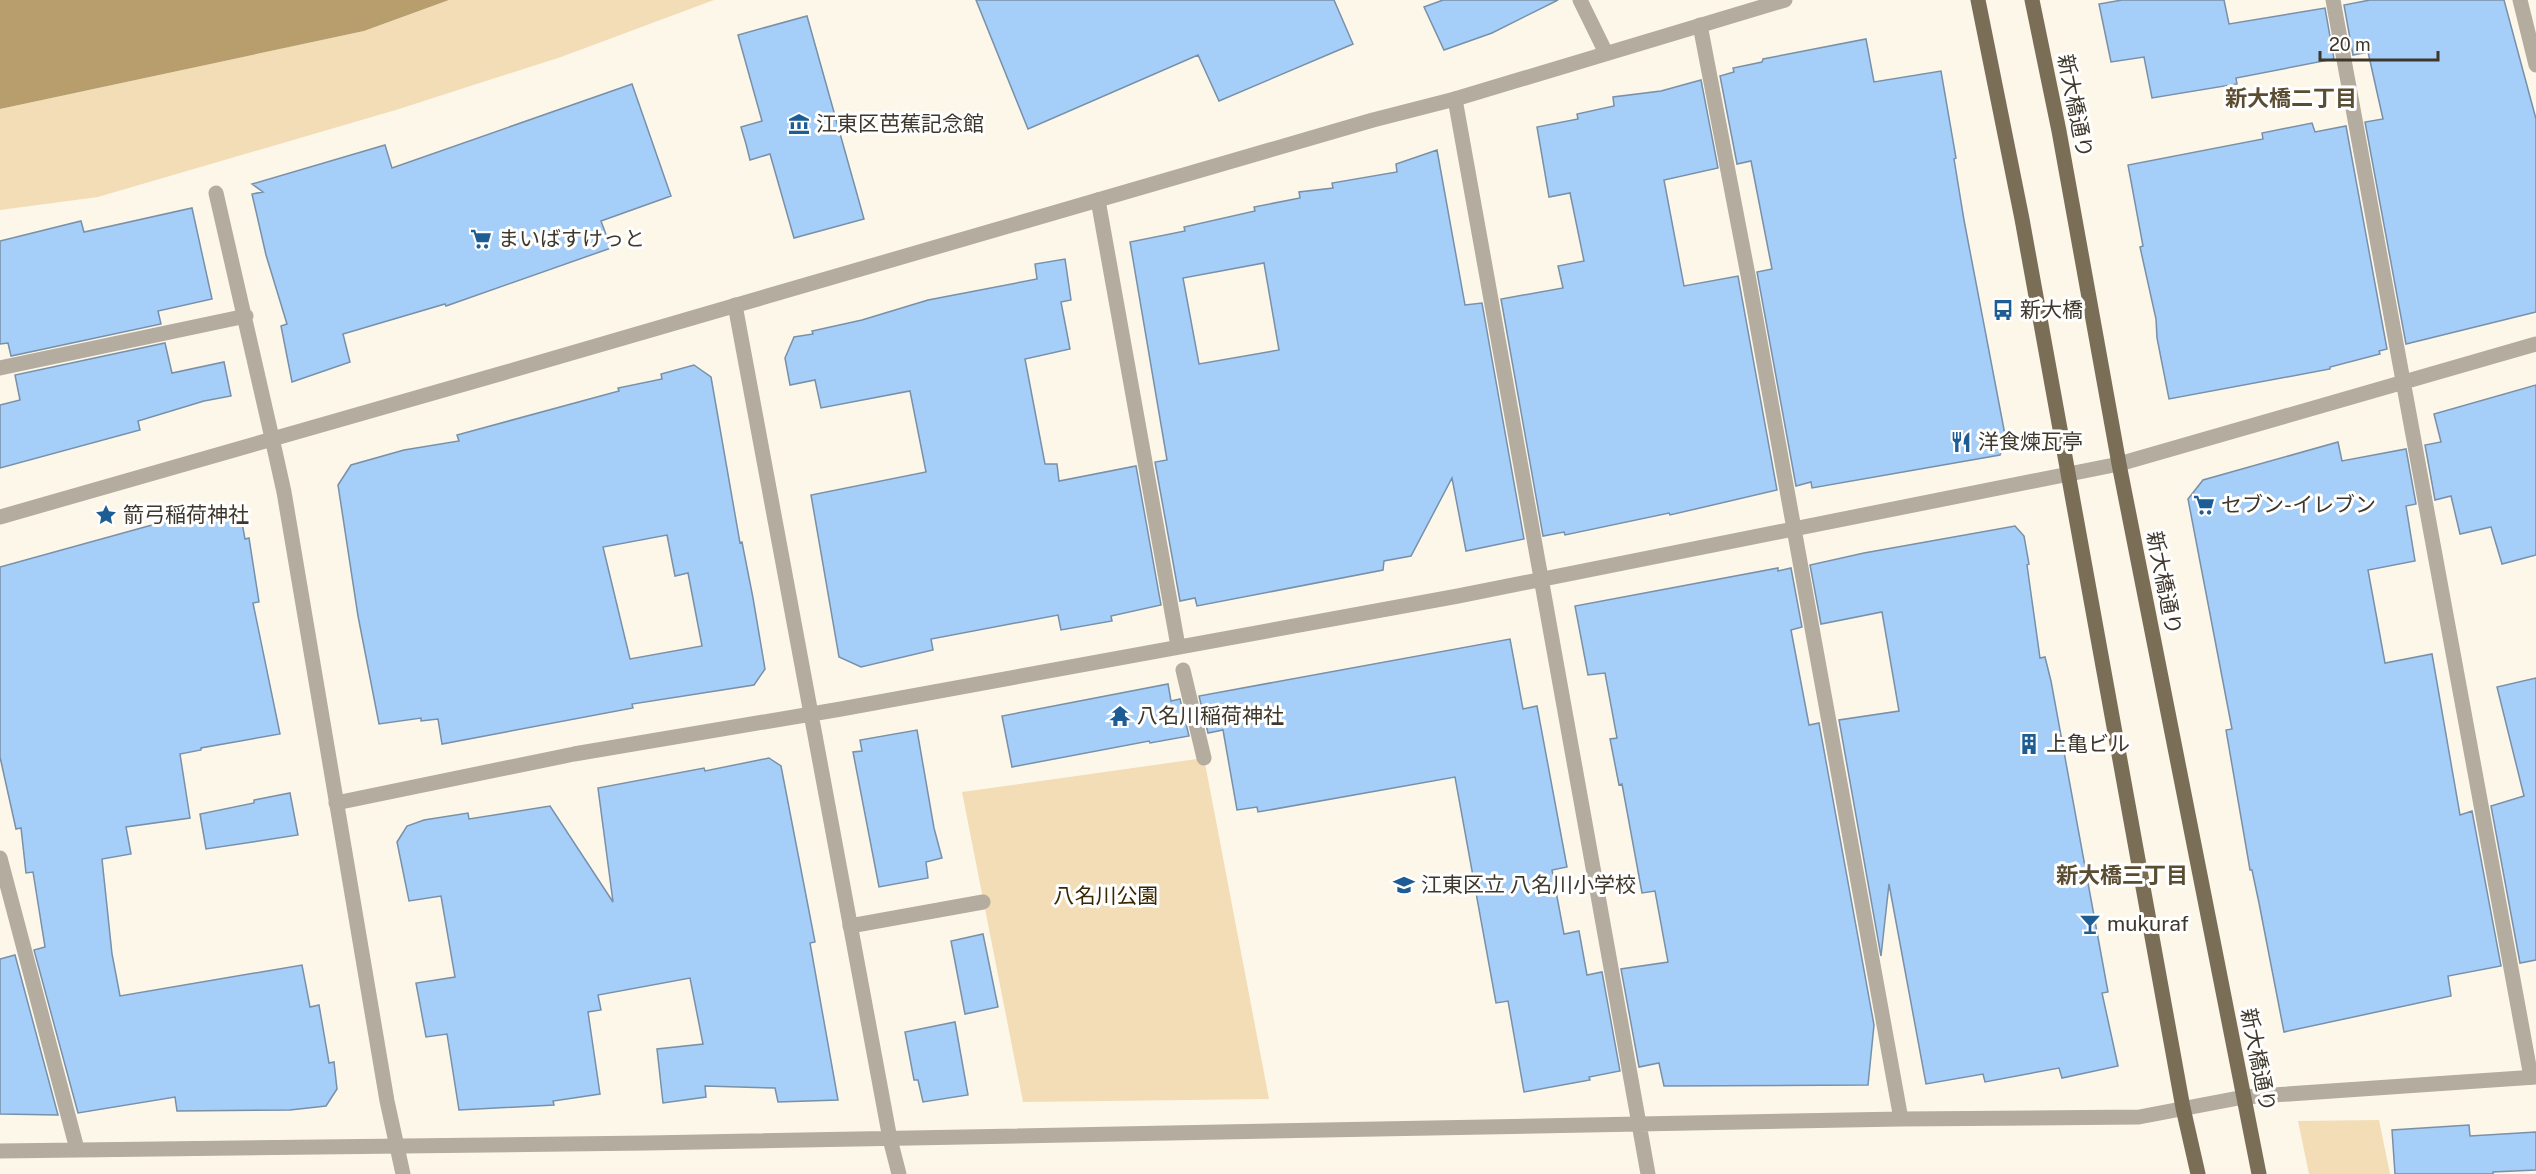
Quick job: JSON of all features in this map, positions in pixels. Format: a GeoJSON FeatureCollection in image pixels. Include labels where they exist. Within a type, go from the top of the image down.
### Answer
{"type":"FeatureCollection","features":[{"type":"Feature","properties":{"kind":"main road"},"geometry":{"type":"LineString","coordinates":[[1978,0],[2022,219],[2183,1108],[2198,1174]]}},
{"type":"Feature","properties":{"kind":"main road","name":"新大橋通り"},"geometry":{"type":"LineString","coordinates":[[2032,0],[2059,130],[2119,464],[2259,1174]]}},
{"type":"Feature","properties":{"kind":"street"},"geometry":{"type":"LineString","coordinates":[[1580,0],[1606,53]]}},
{"type":"Feature","properties":{"kind":"street"},"geometry":{"type":"LineString","coordinates":[[0,517],[1361,123],[1455,99],[1785,0]]}},
{"type":"Feature","properties":{"kind":"street"},"geometry":{"type":"LineString","coordinates":[[0,1151],[890,1139],[1901,1119],[2139,1117],[2244,1097],[2534,1077],[2333,0]]}},
{"type":"Feature","properties":{"kind":"street"},"geometry":{"type":"LineString","coordinates":[[2520,0],[2536,65]]}},
{"type":"Feature","properties":{"kind":"street"},"geometry":{"type":"LineString","coordinates":[[1700,25],[1901,1119]]}},
{"type":"Feature","properties":{"kind":"street"},"geometry":{"type":"LineString","coordinates":[[1455,99],[1648,1174]]}},
{"type":"Feature","properties":{"kind":"street"},"geometry":{"type":"LineString","coordinates":[[216,193],[246,316],[284,492],[387,1101],[404,1174]]}},
{"type":"Feature","properties":{"kind":"street"},"geometry":{"type":"LineString","coordinates":[[1098,200],[1178,646]]}},
{"type":"Feature","properties":{"kind":"street"},"geometry":{"type":"LineString","coordinates":[[735,305],[890,1139],[899,1174]]}},
{"type":"Feature","properties":{"kind":"street"},"geometry":{"type":"LineString","coordinates":[[0,368],[246,316]]}},
{"type":"Feature","properties":{"kind":"street"},"geometry":{"type":"LineString","coordinates":[[336,803],[574,754],[811,714],[1458,596],[2119,464],[2536,344]]}},
{"type":"Feature","properties":{"kind":"street"},"geometry":{"type":"LineString","coordinates":[[1183,670],[1204,758]]}},
{"type":"Feature","properties":{"kind":"street"},"geometry":{"type":"LineString","coordinates":[[0,858],[77,1149]]}},
{"type":"Feature","properties":{"kind":"street"},"geometry":{"type":"LineString","coordinates":[[850,926],[983,902]]}},
{"type":"Feature","properties":{"kind":"green space"},"geometry":{"type":"Polygon","coordinates":[[[449,0],[714,0],[561,57],[399,109],[98,197],[0,210],[0,109],[364,31],[449,0]]]}},
{"type":"Feature","properties":{"kind":"green space","name":"八名川公園"},"geometry":{"type":"Polygon","coordinates":[[[1204,758],[1269,1099],[1023,1102],[962,792],[1204,758]]]}},
{"type":"Feature","properties":{"kind":"green space"},"geometry":{"type":"Polygon","coordinates":[[[2379,1120],[2390,1174],[2309,1174],[2298,1121],[2379,1120]]]}},
{"type":"Feature","properties":{"kind":"shaded area"},"geometry":{"type":"Polygon","coordinates":[[[0,0],[449,0],[364,31],[0,109],[0,0]]]}},
{"type":"Feature","properties":{"kind":"building"},"geometry":{"type":"Polygon","coordinates":[[[976,0],[1334,0],[1353,44],[1219,101],[1198,55],[1028,129],[976,0]]]}},
{"type":"Feature","properties":{"kind":"building"},"geometry":{"type":"Polygon","coordinates":[[[1443,0],[1558,0],[1492,33],[1444,50],[1424,7],[1443,0]]]}},
{"type":"Feature","properties":{"kind":"building"},"geometry":{"type":"Polygon","coordinates":[[[2122,0],[2224,0],[2229,24],[2325,8],[2334,59],[2236,78],[2237,84],[2152,98],[2144,57],[2111,62],[2099,4],[2122,0]]]}},
{"type":"Feature","properties":{"kind":"building"},"geometry":{"type":"Polygon","coordinates":[[[2370,0],[2504,0],[2536,119],[2536,312],[2406,344],[2365,122],[2383,119],[2368,52],[2353,55],[2344,5],[2370,0]]]}},
{"type":"Feature","properties":{"kind":"building"},"geometry":{"type":"Polygon","coordinates":[[[807,16],[864,219],[794,238],[770,154],[750,160],[741,127],[762,121],[738,35],[807,16]]]}},
{"type":"Feature","properties":{"kind":"building"},"geometry":{"type":"Polygon","coordinates":[[[1866,39],[1874,82],[1941,71],[1964,220],[2006,440],[2000,455],[1812,488],[1811,482],[1796,486],[1757,272],[1772,269],[1751,161],[1737,164],[1720,76],[1734,72],[1733,68],[1762,62],[1763,59],[1866,39]]]}},
{"type":"Feature","properties":{"kind":"building"},"geometry":{"type":"Polygon","coordinates":[[[1701,80],[1718,168],[1664,180],[1684,286],[1738,276],[1777,490],[1670,515],[1669,513],[1565,535],[1564,532],[1543,536],[1501,299],[1563,288],[1558,266],[1584,261],[1570,193],[1549,197],[1537,127],[1578,119],[1577,114],[1614,106],[1613,97],[1661,91],[1701,80]]]}},
{"type":"Feature","properties":{"kind":"building"},"geometry":{"type":"Polygon","coordinates":[[[632,84],[671,196],[601,221],[611,248],[446,306],[445,304],[343,334],[350,362],[292,382],[281,326],[287,324],[266,255],[252,194],[263,192],[252,184],[385,145],[392,168],[632,84]]]}},
{"type":"Feature","properties":{"kind":"building"},"geometry":{"type":"Polygon","coordinates":[[[2312,123],[2315,132],[2346,126],[2387,349],[2379,351],[2380,354],[2330,367],[2330,369],[2169,399],[2157,338],[2156,319],[2140,247],[2143,246],[2128,165],[2263,139],[2262,133],[2312,123]]]}},
{"type":"Feature","properties":{"kind":"building"},"geometry":{"type":"Polygon","coordinates":[[[1437,150],[1465,305],[1482,303],[1524,539],[1466,551],[1452,478],[1411,556],[1384,561],[1383,570],[1197,606],[1195,598],[1180,601],[1155,462],[1167,460],[1130,242],[1185,231],[1184,227],[1255,211],[1254,207],[1300,198],[1299,192],[1333,188],[1332,183],[1397,172],[1396,164],[1437,150]],[[1264,263],[1183,278],[1199,364],[1279,350],[1264,263]]]}},
{"type":"Feature","properties":{"kind":"building"},"geometry":{"type":"Polygon","coordinates":[[[192,208],[212,299],[158,311],[161,324],[11,356],[8,343],[0,344],[0,241],[81,221],[84,232],[192,208]]]}},
{"type":"Feature","properties":{"kind":"building"},"geometry":{"type":"Polygon","coordinates":[[[1065,259],[1071,300],[1061,302],[1070,349],[1025,359],[1045,464],[1057,464],[1059,481],[1136,466],[1161,605],[1111,616],[1112,621],[1061,630],[1058,615],[931,639],[933,650],[861,667],[839,657],[811,495],[926,472],[910,391],[821,408],[815,380],[790,385],[785,358],[794,337],[813,334],[812,331],[862,320],[928,300],[1037,279],[1035,264],[1065,259]]]}},
{"type":"Feature","properties":{"kind":"building"},"geometry":{"type":"Polygon","coordinates":[[[165,343],[172,373],[224,362],[231,396],[204,401],[138,421],[140,430],[0,468],[0,405],[20,400],[15,375],[165,343]]]}},
{"type":"Feature","properties":{"kind":"building"},"geometry":{"type":"Polygon","coordinates":[[[694,365],[711,377],[765,669],[754,685],[632,704],[633,708],[442,744],[438,719],[421,721],[421,718],[379,724],[358,616],[338,485],[351,465],[404,450],[459,441],[457,435],[619,391],[618,388],[662,379],[661,374],[694,365]],[[667,535],[603,547],[630,659],[702,646],[688,573],[675,576],[667,535]]]}},
{"type":"Feature","properties":{"kind":"building"},"geometry":{"type":"Polygon","coordinates":[[[2536,385],[2536,555],[2502,564],[2491,527],[2460,534],[2451,496],[2435,500],[2425,445],[2441,442],[2434,414],[2536,385]]]}},
{"type":"Feature","properties":{"kind":"building"},"geometry":{"type":"Polygon","coordinates":[[[2338,442],[2342,461],[2406,449],[2416,504],[2406,506],[2415,561],[2368,570],[2385,663],[2432,654],[2460,815],[2472,811],[2501,966],[2448,976],[2451,996],[2284,1032],[2259,903],[2252,870],[2250,870],[2226,730],[2232,729],[2188,499],[2203,480],[2338,442]]]}},
{"type":"Feature","properties":{"kind":"building"},"geometry":{"type":"Polygon","coordinates":[[[230,508],[232,517],[241,517],[245,539],[249,538],[259,602],[253,603],[280,734],[180,754],[190,818],[126,827],[131,854],[102,859],[112,954],[120,996],[302,965],[310,1007],[319,1005],[329,1063],[334,1062],[337,1089],[326,1106],[290,1110],[177,1111],[175,1097],[78,1113],[34,950],[45,947],[33,872],[26,873],[21,828],[16,829],[0,757],[0,567],[199,512],[199,515],[230,508]]]}},
{"type":"Feature","properties":{"kind":"building"},"geometry":{"type":"Polygon","coordinates":[[[2015,526],[2024,536],[2040,658],[2045,657],[2051,681],[2108,992],[2102,993],[2118,1066],[2062,1078],[2059,1068],[1985,1082],[1983,1074],[1926,1084],[1889,884],[1881,956],[1839,720],[1899,711],[1882,612],[1821,624],[1810,565],[2015,526]]]}},
{"type":"Feature","properties":{"kind":"building"},"geometry":{"type":"Polygon","coordinates":[[[1778,568],[1778,571],[1791,568],[1802,627],[1791,630],[1809,725],[1819,723],[1874,1025],[1868,1085],[1664,1086],[1659,1063],[1639,1067],[1621,969],[1668,962],[1655,891],[1642,893],[1622,784],[1619,785],[1610,739],[1617,738],[1605,673],[1588,675],[1575,606],[1778,568]]]}},
{"type":"Feature","properties":{"kind":"building"},"geometry":{"type":"Polygon","coordinates":[[[1510,639],[1523,709],[1537,706],[1567,867],[1552,870],[1564,934],[1579,931],[1587,975],[1602,972],[1620,1071],[1589,1077],[1590,1080],[1524,1092],[1508,1001],[1496,1003],[1455,777],[1258,812],[1257,807],[1237,810],[1223,730],[1208,733],[1199,696],[1510,639]]]}},
{"type":"Feature","properties":{"kind":"building"},"geometry":{"type":"Polygon","coordinates":[[[2536,678],[2536,960],[2520,963],[2491,806],[2524,796],[2497,687],[2536,678]]]}},
{"type":"Feature","properties":{"kind":"building"},"geometry":{"type":"Polygon","coordinates":[[[1168,684],[1171,701],[1180,699],[1189,736],[1150,743],[1149,741],[1012,767],[1002,716],[1168,684]]]}},
{"type":"Feature","properties":{"kind":"building"},"geometry":{"type":"Polygon","coordinates":[[[917,730],[934,828],[942,858],[926,862],[928,878],[879,887],[853,752],[862,751],[860,740],[917,730]]]}},
{"type":"Feature","properties":{"kind":"building"},"geometry":{"type":"Polygon","coordinates":[[[769,758],[781,766],[815,942],[810,943],[838,1100],[778,1102],[775,1088],[705,1086],[706,1097],[663,1103],[657,1049],[703,1044],[690,978],[598,995],[601,1010],[588,1012],[600,1094],[553,1101],[554,1105],[459,1110],[447,1034],[426,1037],[416,983],[455,977],[441,896],[409,901],[397,842],[407,826],[424,820],[468,813],[469,819],[550,806],[613,902],[598,788],[769,758]]]}},
{"type":"Feature","properties":{"kind":"building"},"geometry":{"type":"Polygon","coordinates":[[[290,793],[298,835],[206,849],[200,814],[290,793]]]}},
{"type":"Feature","properties":{"kind":"building"},"geometry":{"type":"Polygon","coordinates":[[[983,934],[998,1007],[965,1014],[951,941],[983,934]]]}},
{"type":"Feature","properties":{"kind":"building"},"geometry":{"type":"Polygon","coordinates":[[[15,955],[58,1115],[0,1114],[0,959],[15,955]]]}},
{"type":"Feature","properties":{"kind":"building"},"geometry":{"type":"Polygon","coordinates":[[[955,1022],[968,1095],[923,1102],[918,1080],[914,1080],[905,1032],[955,1022]]]}},
{"type":"Feature","properties":{"kind":"building"},"geometry":{"type":"Polygon","coordinates":[[[2469,1125],[2470,1136],[2536,1132],[2536,1170],[2493,1172],[2493,1174],[2395,1174],[2392,1130],[2469,1125]]]}},
{"type":"Feature","properties":{"kind":"place","name":"江東区芭蕉記念館"},"geometry":{"type":"Point","coordinates":[799,124]}},
{"type":"Feature","properties":{"kind":"place","name":"まいばすけっと"},"geometry":{"type":"Point","coordinates":[481,239]}},
{"type":"Feature","properties":{"kind":"place","name":"新大橋"},"geometry":{"type":"Point","coordinates":[2003,310]}},
{"type":"Feature","properties":{"kind":"place","name":"洋食煉瓦亭"},"geometry":{"type":"Point","coordinates":[1961,442]}},
{"type":"Feature","properties":{"kind":"place","name":"セブン-イレブン"},"geometry":{"type":"Point","coordinates":[2204,505]}},
{"type":"Feature","properties":{"kind":"place","name":"箭弓稲荷神社"},"geometry":{"type":"Point","coordinates":[106,515]}},
{"type":"Feature","properties":{"kind":"place","name":"八名川稲荷神社"},"geometry":{"type":"Point","coordinates":[1120,716]}},
{"type":"Feature","properties":{"kind":"place","name":"上亀ビル"},"geometry":{"type":"Point","coordinates":[2029,744]}},
{"type":"Feature","properties":{"kind":"place","name":"江東区立 八名川小学校"},"geometry":{"type":"Point","coordinates":[1404,885]}},
{"type":"Feature","properties":{"kind":"place","name":"mukuraf"},"geometry":{"type":"Point","coordinates":[2090,924]}},
{"type":"Feature","properties":{"kind":"district","name":"新大橋二丁目"},"geometry":{"type":"Point","coordinates":[2291,98]}},
{"type":"Feature","properties":{"kind":"district","name":"新大橋三丁目"},"geometry":{"type":"Point","coordinates":[2122,875]}}]}
